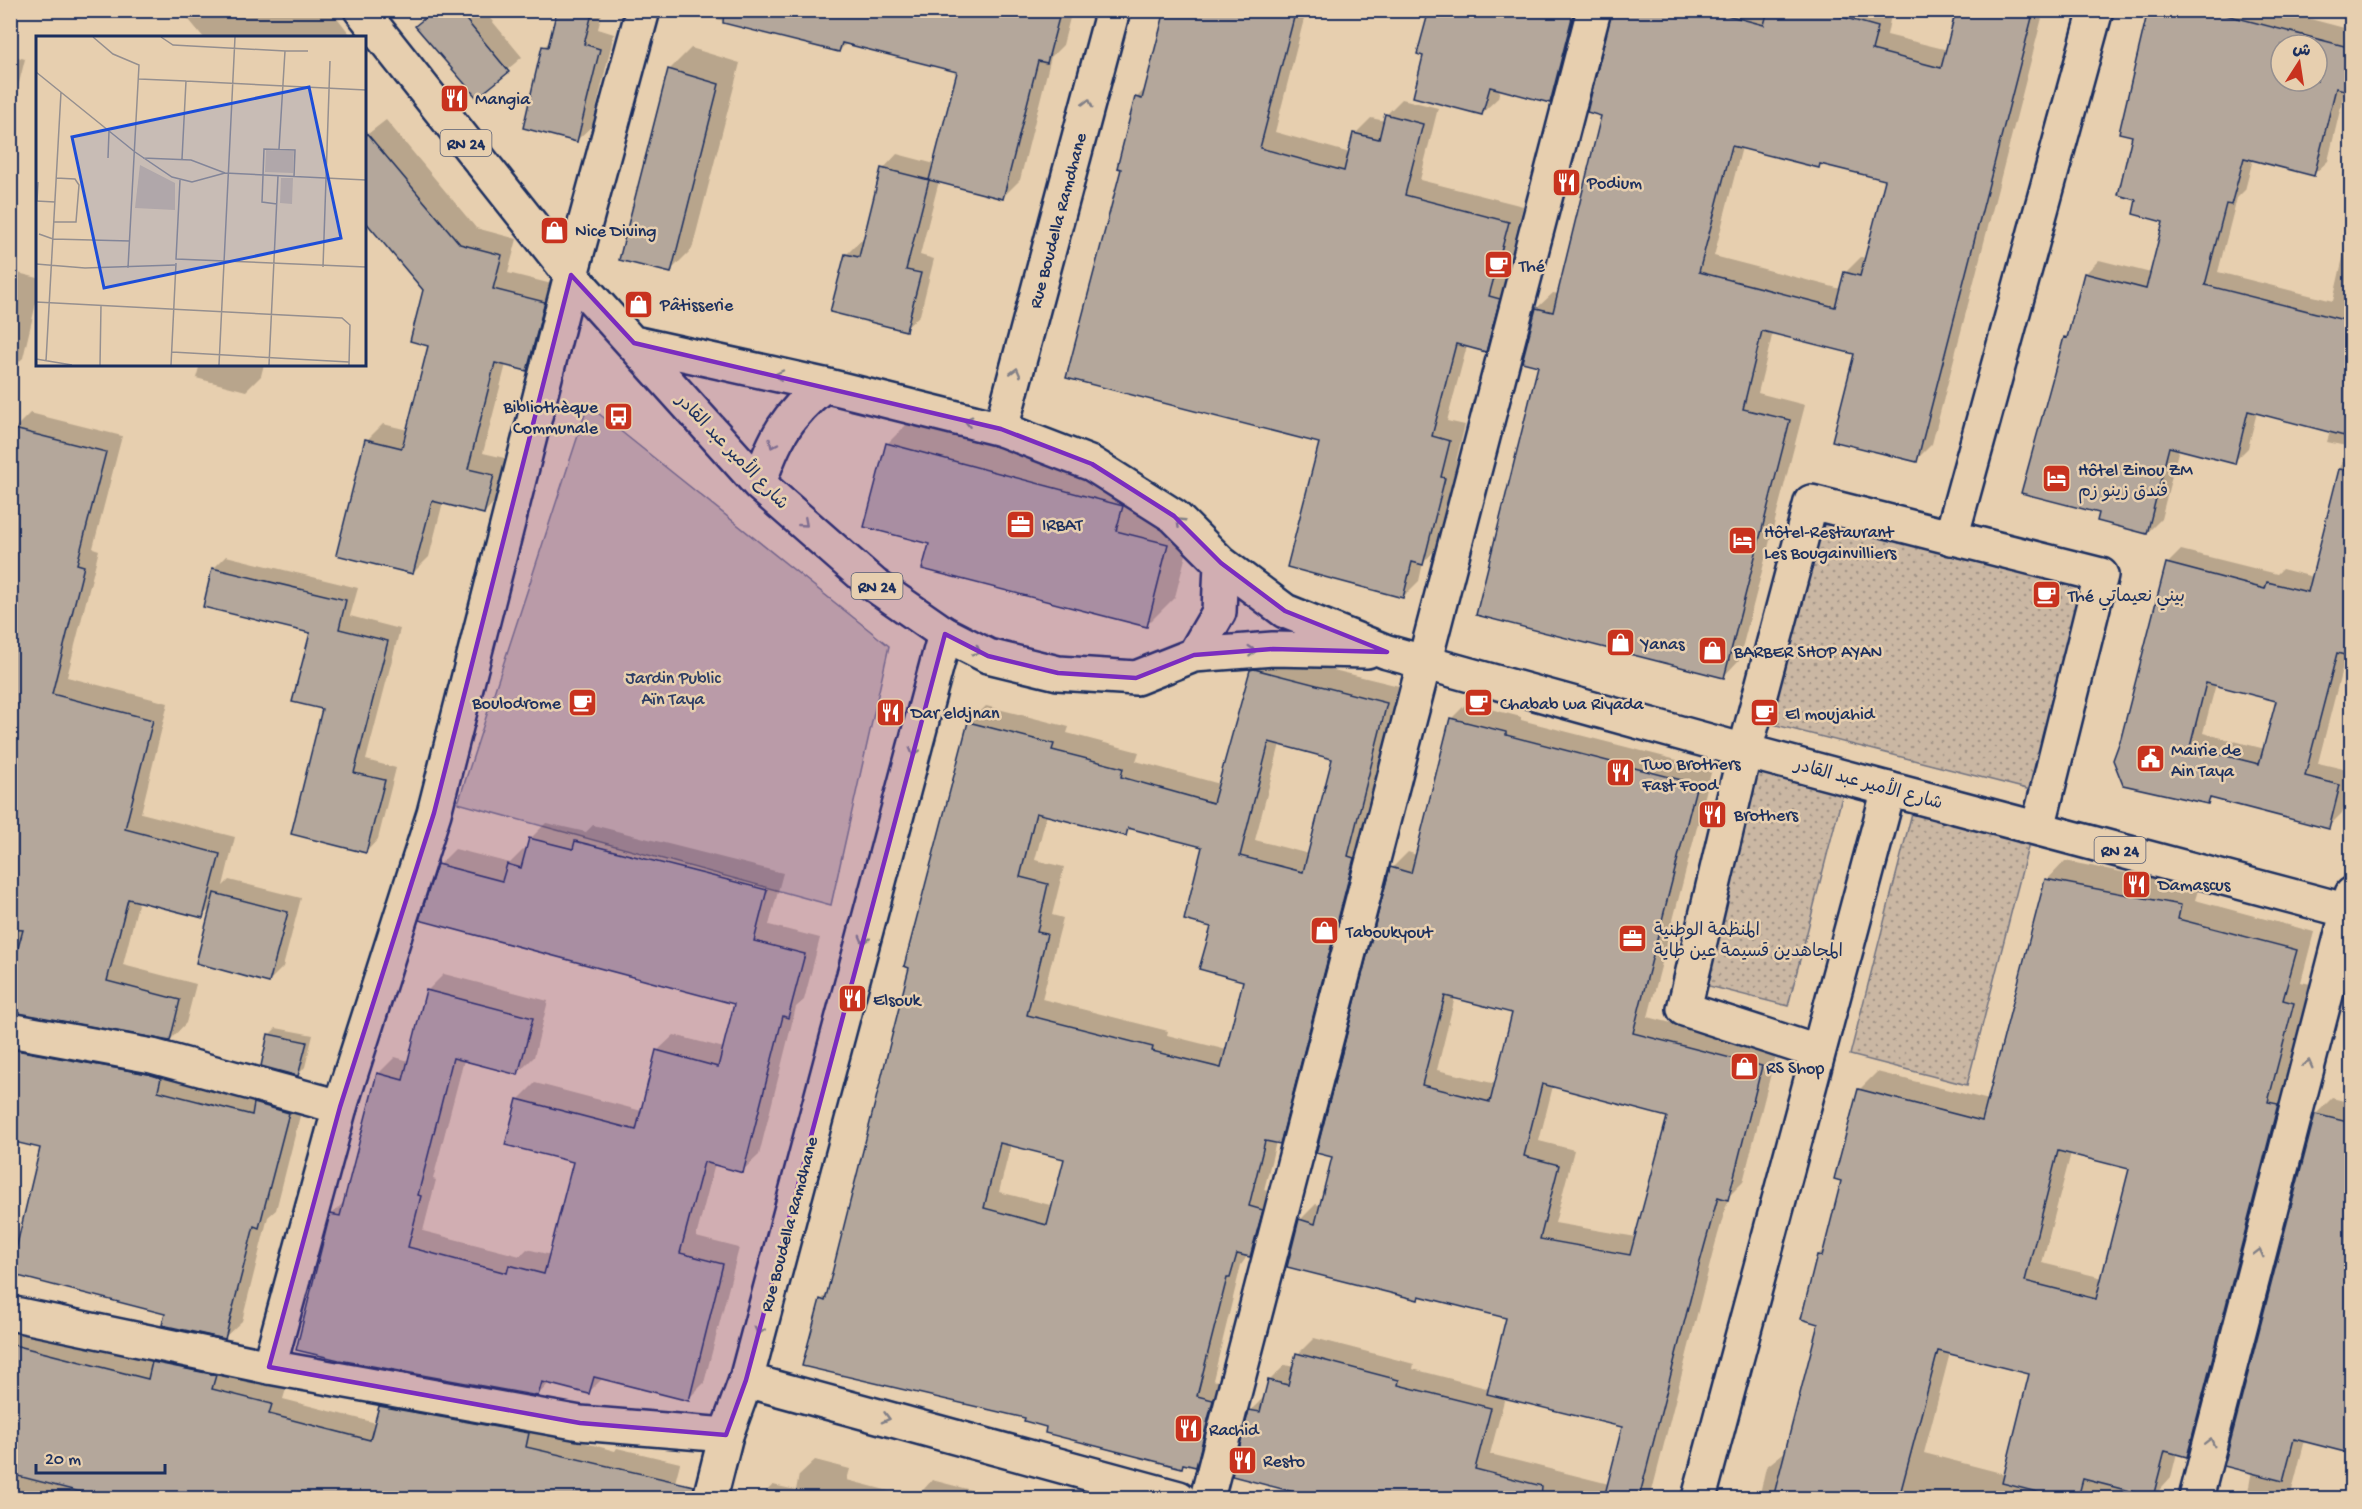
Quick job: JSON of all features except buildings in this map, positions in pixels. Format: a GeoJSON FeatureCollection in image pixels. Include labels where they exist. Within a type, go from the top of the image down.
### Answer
{"type":"FeatureCollection","features":[{"type":"Feature","properties":{"kind":"street"},"geometry":{"type":"LineString","coordinates":[[269,1366],[340,1107],[434,813],[571,275],[643,10]]}},
{"type":"Feature","properties":{"kind":"street","name":"Rue Boudella Ramdhane"},"geometry":{"type":"LineString","coordinates":[[1001,429],[1113,10]]}},
{"type":"Feature","properties":{"kind":"street"},"geometry":{"type":"LineString","coordinates":[[1207,1498],[1594,10]]}},
{"type":"Feature","properties":{"kind":"street"},"geometry":{"type":"LineString","coordinates":[[1951,538],[2096,10]]}},
{"type":"Feature","properties":{"kind":"street","name":"RN 24"},"geometry":{"type":"LineString","coordinates":[[363,22],[571,275]]}},
{"type":"Feature","properties":{"kind":"street","name":"شارع الأمير عبد القادر"},"geometry":{"type":"LineString","coordinates":[[571,275],[759,484],[873,584],[945,634],[988,656],[1058,674],[1136,678],[1194,655],[1273,649],[1386,652]]}},
{"type":"Feature","properties":{"kind":"street","name":"شارع الأمير عبد القادر"},"geometry":{"type":"LineString","coordinates":[[634,344],[824,385],[1001,429],[1092,464],[1174,516],[1221,563],[1285,610],[1386,652],[1889,789],[2350,906]]}},
{"type":"Feature","properties":{"kind":"street"},"geometry":{"type":"LineString","coordinates":[[759,484],[770,449],[780,429],[794,411],[824,385]]}},
{"type":"Feature","properties":{"kind":"street"},"geometry":{"type":"LineString","coordinates":[[1817,1052],[1683,1009],[1745,751],[1811,502],[2101,575],[2038,828]]}},
{"type":"Feature","properties":{"kind":"street"},"geometry":{"type":"LineString","coordinates":[[1194,655],[1219,612],[1221,563]]}},
{"type":"Feature","properties":{"kind":"street","name":"Rue Boudella Ramdhane"},"geometry":{"type":"LineString","coordinates":[[710,1498],[726,1434],[746,1380],[945,634]]}},
{"type":"Feature","properties":{"kind":"street"},"geometry":{"type":"LineString","coordinates":[[1699,1498],[1889,789]]}},
{"type":"Feature","properties":{"kind":"street"},"geometry":{"type":"LineString","coordinates":[[2196,1498],[2350,906]]}},
{"type":"Feature","properties":{"kind":"street"},"geometry":{"type":"LineString","coordinates":[[10,1030],[152,1056],[340,1107]]}},
{"type":"Feature","properties":{"kind":"street"},"geometry":{"type":"LineString","coordinates":[[10,1313],[269,1366],[580,1423],[726,1434]]}},
{"type":"Feature","properties":{"kind":"street"},"geometry":{"type":"LineString","coordinates":[[746,1380],[1179,1498]]}},
{"type":"Feature","properties":{"kind":"highlighted area"},"geometry":{"type":"Polygon","coordinates":[[[571,275],[634,343],[1001,429],[1092,464],[1174,516],[1221,563],[1285,611],[1387,652],[1273,649],[1194,655],[1136,678],[1058,673],[988,656],[945,634],[746,1380],[726,1435],[580,1423],[269,1367],[340,1107],[434,813],[571,275]]]}},
{"type":"Feature","properties":{"kind":"green space","name":"Jardin Public Aïn Taya"},"geometry":{"type":"Polygon","coordinates":[[[588,405],[889,646],[831,905],[458,803],[588,405]]]}},
{"type":"Feature","properties":{"kind":"green space"},"geometry":{"type":"Polygon","coordinates":[[[1820,520],[2087,587],[2035,791],[1768,723],[1820,520]]]}},
{"type":"Feature","properties":{"kind":"green space"},"geometry":{"type":"Polygon","coordinates":[[[1752,765],[1844,789],[1788,1006],[1697,983],[1752,765]]]}},
{"type":"Feature","properties":{"kind":"green space"},"geometry":{"type":"Polygon","coordinates":[[[1912,813],[2029,843],[1967,1085],[1850,1055],[1912,813]]]}},
{"type":"Feature","properties":{"kind":"place","name":"Mangia"},"geometry":{"type":"Point","coordinates":[454,98]}},
{"type":"Feature","properties":{"kind":"place","name":"Podium"},"geometry":{"type":"Point","coordinates":[1566,182]}},
{"type":"Feature","properties":{"kind":"place","name":"Nice Diving"},"geometry":{"type":"Point","coordinates":[554,230]}},
{"type":"Feature","properties":{"kind":"place","name":"Thé"},"geometry":{"type":"Point","coordinates":[1498,265]}},
{"type":"Feature","properties":{"kind":"place","name":"Pâtisserie"},"geometry":{"type":"Point","coordinates":[639,304]}},
{"type":"Feature","properties":{"kind":"place","name":"Bibliothèque Communale"},"geometry":{"type":"Point","coordinates":[619,416]}},
{"type":"Feature","properties":{"kind":"place","name":"Hôtel Zinou ZM فندق زينو زم"},"geometry":{"type":"Point","coordinates":[2057,479]}},
{"type":"Feature","properties":{"kind":"place","name":"IRBAT"},"geometry":{"type":"Point","coordinates":[1021,524]}},
{"type":"Feature","properties":{"kind":"place","name":"Hôtel-Restaurant Les Bougainvilliers"},"geometry":{"type":"Point","coordinates":[1743,541]}},
{"type":"Feature","properties":{"kind":"place","name":"Thé بيني نعيماتي"},"geometry":{"type":"Point","coordinates":[2047,595]}},
{"type":"Feature","properties":{"kind":"place","name":"Yanas"},"geometry":{"type":"Point","coordinates":[1620,643]}},
{"type":"Feature","properties":{"kind":"place","name":"BARBER SHOP AYAN"},"geometry":{"type":"Point","coordinates":[1713,651]}},
{"type":"Feature","properties":{"kind":"place","name":"Boulodrome"},"geometry":{"type":"Point","coordinates":[582,702]}},
{"type":"Feature","properties":{"kind":"place","name":"Chabab wa Riyada"},"geometry":{"type":"Point","coordinates":[1479,703]}},
{"type":"Feature","properties":{"kind":"place","name":"Dar eldjnan"},"geometry":{"type":"Point","coordinates":[890,712]}},
{"type":"Feature","properties":{"kind":"place","name":"El moujahid"},"geometry":{"type":"Point","coordinates":[1764,713]}},
{"type":"Feature","properties":{"kind":"place","name":"Mairie de Ain Taya"},"geometry":{"type":"Point","coordinates":[2150,759]}},
{"type":"Feature","properties":{"kind":"place","name":"Two Brothers Fast Food"},"geometry":{"type":"Point","coordinates":[1621,773]}},
{"type":"Feature","properties":{"kind":"place","name":"Brothers"},"geometry":{"type":"Point","coordinates":[1713,814]}},
{"type":"Feature","properties":{"kind":"place","name":"Damascus"},"geometry":{"type":"Point","coordinates":[2137,884]}},
{"type":"Feature","properties":{"kind":"place","name":"Taboukyout"},"geometry":{"type":"Point","coordinates":[1325,931]}},
{"type":"Feature","properties":{"kind":"place","name":"المنظمة الوطنية المجاهدين قسيمة عين طاية"},"geometry":{"type":"Point","coordinates":[1633,939]}},
{"type":"Feature","properties":{"kind":"place","name":"Elsouk"},"geometry":{"type":"Point","coordinates":[852,999]}},
{"type":"Feature","properties":{"kind":"place","name":"RS Shop"},"geometry":{"type":"Point","coordinates":[1745,1067]}},
{"type":"Feature","properties":{"kind":"place","name":"Rachid"},"geometry":{"type":"Point","coordinates":[1188,1429]}},
{"type":"Feature","properties":{"kind":"place","name":"Resto"},"geometry":{"type":"Point","coordinates":[1242,1460]}}]}
